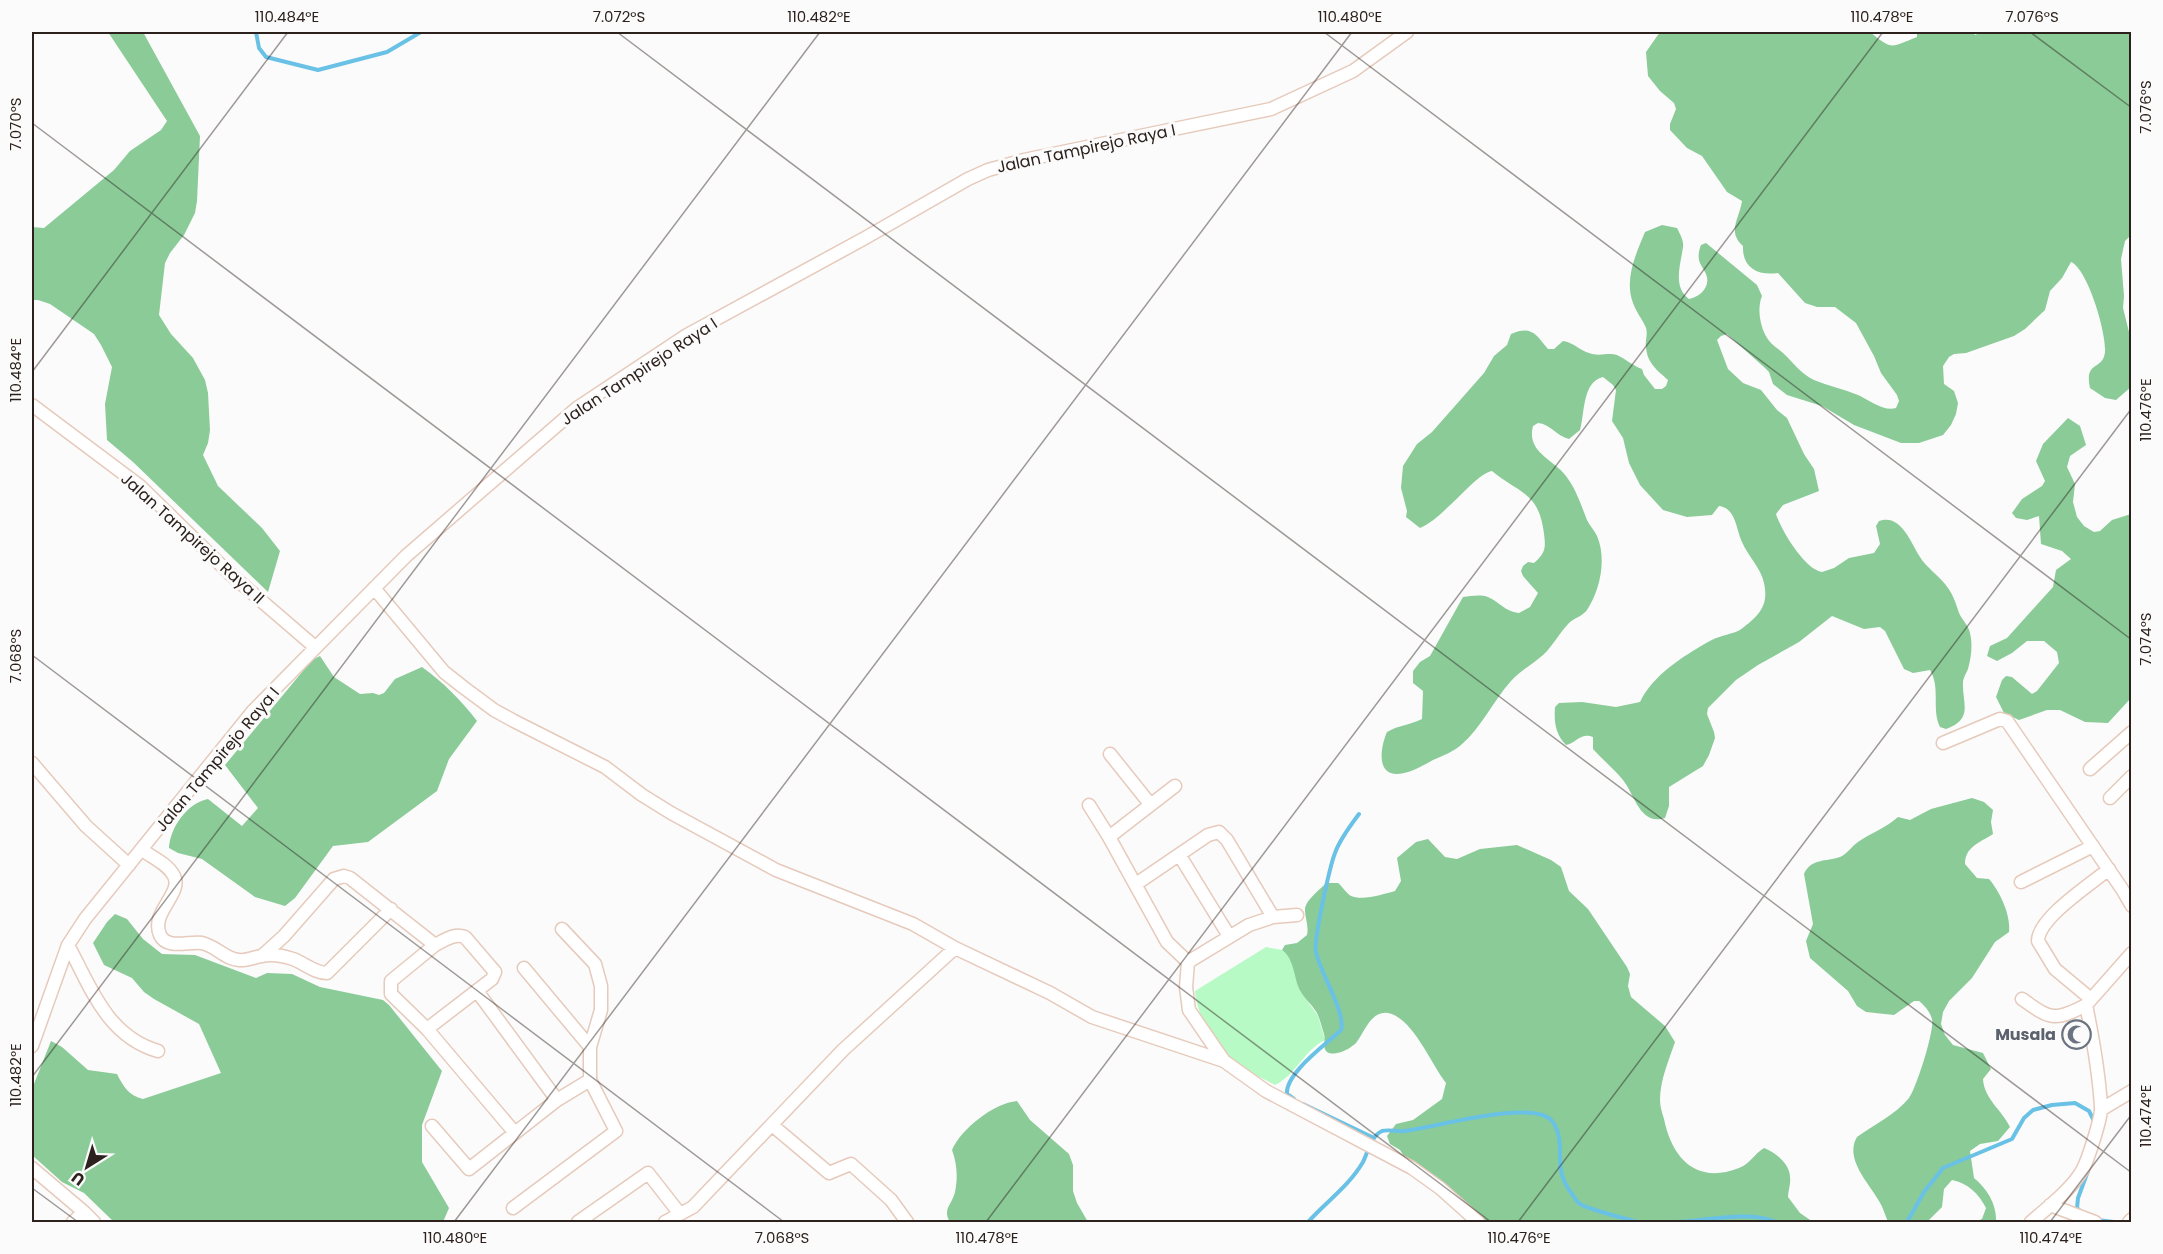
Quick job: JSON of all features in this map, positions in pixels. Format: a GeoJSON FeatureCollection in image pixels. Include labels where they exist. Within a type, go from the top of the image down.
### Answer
{"type":"FeatureCollection","features":[{"type":"Feature","properties":{"kind":"street","name":"Jalan Tampirejo Raya I"},"geometry":{"type":"LineString","coordinates":[[32,1046],[37,1010],[69,945],[85,919],[253,711],[406,556],[577,408],[687,335],[968,179],[988,170],[1024,160],[1271,109],[1353,71],[1407,32]]}},
{"type":"Feature","properties":{"kind":"street","name":"Jalan Tampirejo Raya II"},"geometry":{"type":"LineString","coordinates":[[34,412],[140,486],[229,573],[315,647]]}},
{"type":"Feature","properties":{"kind":"street"},"geometry":{"type":"LineString","coordinates":[[374,588],[444,672],[494,710],[605,767],[642,795],[671,813],[767,865],[809,884],[913,924],[954,948],[1050,993],[1092,1017],[1224,1061],[1266,1091],[1412,1168],[1440,1188],[1479,1222]]}},
{"type":"Feature","properties":{"kind":"street"},"geometry":{"type":"LineString","coordinates":[[1943,743],[2000,718],[2007,721],[2132,906]]}},
{"type":"Feature","properties":{"kind":"street"},"geometry":{"type":"LineString","coordinates":[[2090,769],[2132,732]]}},
{"type":"Feature","properties":{"kind":"street"},"geometry":{"type":"LineString","coordinates":[[1110,754],[1150,804]]}},
{"type":"Feature","properties":{"kind":"street"},"geometry":{"type":"LineString","coordinates":[[32,763],[86,826],[129,865]]}},
{"type":"Feature","properties":{"kind":"street"},"geometry":{"type":"LineString","coordinates":[[2109,798],[2132,776]]}},
{"type":"Feature","properties":{"kind":"street"},"geometry":{"type":"LineString","coordinates":[[1109,837],[1175,786]]}},
{"type":"Feature","properties":{"kind":"street"},"geometry":{"type":"LineString","coordinates":[[1089,805],[1167,942],[1188,962]]}},
{"type":"Feature","properties":{"kind":"street"},"geometry":{"type":"LineString","coordinates":[[1136,884],[1208,835],[1219,832],[1222,833],[1273,917]]}},
{"type":"Feature","properties":{"kind":"street"},"geometry":{"type":"LineString","coordinates":[[2021,882],[2093,846]]}},
{"type":"Feature","properties":{"kind":"street"},"geometry":{"type":"LineString","coordinates":[[142,850],[169,869],[175,877],[176,887],[159,917],[157,926],[161,938],[170,944],[200,942],[230,959],[240,960],[263,955],[293,959],[320,973],[327,973],[391,909]]}},
{"type":"Feature","properties":{"kind":"street"},"geometry":{"type":"LineString","coordinates":[[1180,856],[1230,936]]}},
{"type":"Feature","properties":{"kind":"street"},"geometry":{"type":"LineString","coordinates":[[2031,1222],[2082,1170],[2102,1109],[2089,1002],[2055,969],[2038,941],[2038,936],[2052,915],[2109,869]]}},
{"type":"Feature","properties":{"kind":"street"},"geometry":{"type":"LineString","coordinates":[[263,955],[284,936],[338,877],[350,878],[435,945]]}},
{"type":"Feature","properties":{"kind":"street"},"geometry":{"type":"LineString","coordinates":[[1188,962],[1249,925],[1273,917],[1297,915]]}},
{"type":"Feature","properties":{"kind":"street"},"geometry":{"type":"LineString","coordinates":[[513,1208],[615,1131],[590,1080],[590,1047],[601,1010],[601,986],[595,964],[562,929]]}},
{"type":"Feature","properties":{"kind":"street"},"geometry":{"type":"LineString","coordinates":[[427,1029],[492,980],[495,972],[465,937],[454,936],[435,945],[391,981],[391,994],[427,1029],[515,1133]]}},
{"type":"Feature","properties":{"kind":"street"},"geometry":{"type":"LineString","coordinates":[[69,945],[90,991],[118,1029],[143,1047],[158,1051]]}},
{"type":"Feature","properties":{"kind":"street"},"geometry":{"type":"LineString","coordinates":[[665,1222],[693,1207],[843,1050],[954,948]]}},
{"type":"Feature","properties":{"kind":"street"},"geometry":{"type":"LineString","coordinates":[[2022,999],[2051,1017],[2068,1015],[2089,1002],[2132,953]]}},
{"type":"Feature","properties":{"kind":"street"},"geometry":{"type":"LineString","coordinates":[[1188,962],[1186,987],[1189,1010],[1224,1061]]}},
{"type":"Feature","properties":{"kind":"street"},"geometry":{"type":"LineString","coordinates":[[524,968],[590,1047]]}},
{"type":"Feature","properties":{"kind":"street"},"geometry":{"type":"LineString","coordinates":[[477,991],[557,1100]]}},
{"type":"Feature","properties":{"kind":"street"},"geometry":{"type":"LineString","coordinates":[[432,1126],[469,1169],[557,1100],[590,1080]]}},
{"type":"Feature","properties":{"kind":"street"},"geometry":{"type":"LineString","coordinates":[[2102,1109],[2132,1091]]}},
{"type":"Feature","properties":{"kind":"street"},"geometry":{"type":"LineString","coordinates":[[772,1125],[829,1173],[851,1164],[891,1200],[907,1222]]}},
{"type":"Feature","properties":{"kind":"street"},"geometry":{"type":"LineString","coordinates":[[32,1168],[94,1222]]}},
{"type":"Feature","properties":{"kind":"street"},"geometry":{"type":"LineString","coordinates":[[578,1222],[648,1173],[680,1214]]}},
{"type":"Feature","properties":{"kind":"street"},"geometry":{"type":"LineString","coordinates":[[2050,1205],[2095,1222]]}},
{"type":"Feature","properties":{"kind":"street"},"geometry":{"type":"LineString","coordinates":[[72,1222],[84,1212]]}},
{"type":"Feature","properties":{"kind":"street"},"geometry":{"type":"LineString","coordinates":[[2129,1222],[2132,1219]]}},
{"type":"Feature","properties":{"kind":"green space"},"geometry":{"type":"Polygon","coordinates":[[[108,32],[143,32],[200,136],[195,213],[184,235],[165,263],[159,315],[171,334],[193,358],[205,380],[210,430],[203,455],[218,486],[262,528],[280,551],[268,592],[133,462],[107,440],[105,404],[112,367],[101,345],[94,334],[50,304],[32,300],[32,227],[44,228],[114,170],[130,151],[161,130],[167,121],[108,32]]]}},
{"type":"Feature","properties":{"kind":"green space"},"geometry":{"type":"Polygon","coordinates":[[[1660,32],[1870,32],[1888,45],[1897,45],[1917,37],[1917,32],[1969,32],[1976,35],[1978,32],[2131,32],[2132,234],[2125,241],[2121,259],[2123,308],[2131,340],[2131,387],[2116,400],[2105,398],[2090,388],[2090,373],[2104,358],[2105,344],[2100,318],[2090,289],[2077,267],[2071,262],[2062,278],[2050,291],[2045,310],[2025,329],[2014,336],[1949,357],[1943,366],[1944,384],[1954,391],[1958,403],[1956,414],[1943,435],[1919,443],[1901,443],[1854,425],[1822,406],[1787,395],[1773,384],[1769,372],[1727,334],[1721,336],[1717,340],[1728,369],[1743,383],[1761,390],[1777,410],[1787,418],[1804,454],[1814,469],[1819,491],[1783,505],[1776,514],[1788,539],[1808,564],[1822,572],[1834,568],[1849,558],[1874,553],[1880,544],[1876,526],[1879,521],[1893,521],[1899,525],[1923,561],[1947,587],[1969,630],[1971,656],[1963,683],[1965,710],[1955,725],[1946,729],[1940,727],[1936,713],[1935,684],[1930,670],[1913,673],[1904,669],[1885,631],[1880,627],[1864,629],[1832,616],[1799,642],[1736,680],[1708,708],[1707,714],[1715,738],[1709,755],[1703,766],[1669,787],[1669,806],[1665,818],[1657,819],[1650,818],[1639,808],[1623,780],[1593,749],[1593,737],[1585,736],[1566,745],[1556,727],[1555,707],[1559,703],[1582,702],[1616,707],[1640,702],[1652,683],[1678,660],[1712,640],[1738,631],[1749,623],[1763,605],[1765,589],[1760,572],[1745,547],[1735,520],[1729,511],[1719,506],[1712,515],[1687,517],[1663,510],[1640,485],[1629,463],[1623,438],[1612,421],[1616,390],[1603,377],[1596,380],[1588,391],[1580,430],[1569,439],[1538,423],[1533,426],[1532,435],[1537,449],[1570,481],[1587,520],[1597,536],[1602,564],[1599,584],[1592,602],[1585,612],[1565,627],[1543,655],[1511,681],[1461,745],[1411,771],[1395,774],[1388,772],[1382,761],[1387,732],[1422,719],[1423,691],[1413,683],[1413,671],[1420,662],[1430,656],[1463,597],[1485,596],[1519,613],[1530,607],[1538,593],[1521,571],[1528,562],[1534,563],[1540,556],[1545,543],[1541,520],[1533,502],[1527,495],[1492,471],[1477,479],[1439,516],[1420,528],[1406,517],[1407,511],[1401,488],[1403,466],[1417,444],[1432,432],[1484,373],[1494,356],[1507,345],[1511,334],[1518,331],[1533,333],[1548,349],[1554,349],[1563,341],[1585,352],[1617,355],[1642,369],[1655,389],[1662,389],[1666,386],[1668,380],[1648,358],[1646,328],[1634,306],[1631,294],[1632,267],[1645,232],[1662,225],[1677,228],[1683,245],[1679,281],[1684,294],[1689,299],[1701,293],[1706,287],[1707,278],[1700,262],[1699,251],[1701,245],[1706,243],[1757,285],[1762,296],[1759,308],[1762,328],[1768,340],[1805,375],[1887,408],[1896,408],[1899,401],[1881,373],[1856,323],[1835,307],[1817,307],[1805,303],[1778,273],[1758,272],[1748,265],[1743,254],[1743,246],[1738,241],[1735,230],[1742,201],[1727,192],[1702,156],[1687,148],[1670,130],[1676,109],[1674,103],[1648,76],[1646,52],[1660,32]]]}},
{"type":"Feature","properties":{"kind":"green space"},"geometry":{"type":"Polygon","coordinates":[[[2068,418],[2080,426],[2086,445],[2070,456],[2067,467],[2075,484],[2073,502],[2077,517],[2084,526],[2094,532],[2100,531],[2112,520],[2131,514],[2131,698],[2108,723],[2085,722],[2060,710],[2047,710],[2019,720],[2004,713],[1996,697],[2002,680],[2006,676],[2012,677],[2032,694],[2037,691],[2059,663],[2057,652],[2044,641],[2027,641],[1997,661],[1987,656],[1990,646],[2007,638],[2053,587],[2056,570],[2071,559],[2062,551],[2041,544],[2039,516],[2027,520],[2016,518],[2012,513],[2022,499],[2042,486],[2045,481],[2036,461],[2043,444],[2068,418]]]}},
{"type":"Feature","properties":{"kind":"green space"},"geometry":{"type":"Polygon","coordinates":[[[320,656],[334,677],[360,694],[384,693],[395,679],[422,667],[452,692],[477,721],[449,759],[437,791],[368,842],[333,846],[295,898],[285,906],[255,897],[202,859],[178,853],[169,848],[170,840],[181,818],[200,801],[208,799],[242,826],[258,808],[225,765],[312,660],[320,656]]]}},
{"type":"Feature","properties":{"kind":"green space"},"geometry":{"type":"Polygon","coordinates":[[[1972,798],[1984,802],[1993,810],[1991,822],[1993,834],[1970,849],[1965,864],[1977,878],[1989,879],[1997,890],[2006,911],[2009,932],[1995,942],[1972,978],[1949,1001],[1943,1012],[1941,1024],[1945,1035],[1953,1045],[1983,1053],[1991,1069],[1983,1079],[1984,1086],[2010,1127],[1998,1141],[1980,1144],[1970,1151],[1974,1178],[1990,1197],[1995,1209],[1996,1222],[1975,1222],[1982,1219],[1986,1208],[1972,1190],[1952,1180],[1944,1189],[1942,1207],[1927,1222],[1888,1222],[1880,1203],[1859,1170],[1854,1145],[1857,1137],[1891,1114],[1909,1098],[1931,1035],[1932,1019],[1927,1009],[1919,1001],[1914,1001],[1894,1015],[1866,1012],[1857,1006],[1848,991],[1810,958],[1806,941],[1813,924],[1804,874],[1811,865],[1819,861],[1843,856],[1858,842],[1898,817],[1910,820],[1931,809],[1972,798]]]}},
{"type":"Feature","properties":{"kind":"green space"},"geometry":{"type":"Polygon","coordinates":[[[1428,839],[1445,857],[1457,859],[1480,849],[1517,845],[1561,867],[1569,891],[1588,909],[1627,967],[1630,974],[1628,986],[1631,997],[1665,1026],[1675,1042],[1663,1078],[1660,1102],[1668,1133],[1680,1156],[1698,1170],[1710,1173],[1724,1172],[1743,1166],[1764,1148],[1781,1159],[1787,1168],[1790,1180],[1788,1197],[1800,1213],[1813,1222],[1485,1222],[1469,1206],[1409,1164],[1400,1150],[1390,1144],[1387,1136],[1396,1124],[1413,1120],[1442,1099],[1446,1083],[1406,1023],[1388,1013],[1377,1015],[1350,1048],[1338,1053],[1327,1052],[1318,1015],[1300,990],[1291,962],[1282,950],[1285,945],[1297,943],[1307,935],[1306,906],[1326,883],[1338,883],[1349,895],[1361,898],[1395,891],[1401,881],[1397,858],[1416,842],[1428,839]]]}},
{"type":"Feature","properties":{"kind":"green space"},"geometry":{"type":"Polygon","coordinates":[[[115,914],[127,919],[143,939],[162,954],[195,955],[256,978],[267,973],[292,974],[320,987],[383,1000],[389,1005],[442,1071],[422,1125],[422,1162],[449,1208],[443,1222],[114,1222],[84,1193],[62,1182],[32,1155],[32,1089],[51,1041],[62,1047],[88,1070],[117,1074],[127,1090],[143,1099],[221,1073],[199,1024],[154,999],[144,992],[132,978],[104,965],[93,943],[115,914]]]}},
{"type":"Feature","properties":{"kind":"green space"},"geometry":{"type":"Polygon","coordinates":[[[1266,947],[1286,953],[1292,963],[1301,992],[1318,1016],[1325,1040],[1311,1050],[1289,1075],[1275,1085],[1251,1073],[1223,1052],[1211,1036],[1202,1017],[1195,991],[1266,947]]]}},
{"type":"Feature","properties":{"kind":"green space"},"geometry":{"type":"Polygon","coordinates":[[[1017,1101],[1030,1120],[1069,1154],[1073,1165],[1073,1191],[1088,1222],[950,1222],[947,1210],[955,1192],[957,1176],[952,1150],[956,1142],[979,1118],[998,1107],[1017,1101]]]}},
{"type":"Feature","properties":{"kind":"waterway"},"geometry":{"type":"LineString","coordinates":[[256,32],[259,48],[266,57],[318,70],[387,52],[421,32]]}},
{"type":"Feature","properties":{"kind":"waterway"},"geometry":{"type":"LineString","coordinates":[[1294,1099],[1287,1094],[1293,1077],[1308,1059],[1341,1030],[1340,1013],[1318,961],[1316,945],[1322,903],[1335,853],[1342,838],[1359,814]]}},
{"type":"Feature","properties":{"kind":"waterway"},"geometry":{"type":"LineString","coordinates":[[1907,1222],[1924,1192],[1943,1168],[2012,1139],[2024,1118],[2033,1110],[2052,1105],[2075,1103],[2089,1111],[2094,1121]]}},
{"type":"Feature","properties":{"kind":"waterway"},"geometry":{"type":"LineString","coordinates":[[1303,1104],[1374,1138]]}},
{"type":"Feature","properties":{"kind":"waterway"},"geometry":{"type":"LineString","coordinates":[[1308,1222],[1351,1179],[1378,1133],[1388,1130],[1405,1131],[1482,1116],[1525,1112],[1542,1115],[1555,1125],[1559,1138],[1562,1176],[1579,1203],[1591,1209],[1637,1222]]}},
{"type":"Feature","properties":{"kind":"waterway"},"geometry":{"type":"LineString","coordinates":[[2082,1213],[2077,1208],[2078,1198],[2088,1171]]}},
{"type":"Feature","properties":{"kind":"waterway"},"geometry":{"type":"LineString","coordinates":[[1677,1222],[1741,1216],[1776,1222]]}},
{"type":"Feature","properties":{"kind":"waterway"},"geometry":{"type":"LineString","coordinates":[[2097,1220],[2114,1222]]}},
{"type":"Feature","properties":{"kind":"place","name":"Musala"},"geometry":{"type":"Point","coordinates":[2077,1034]}}]}
